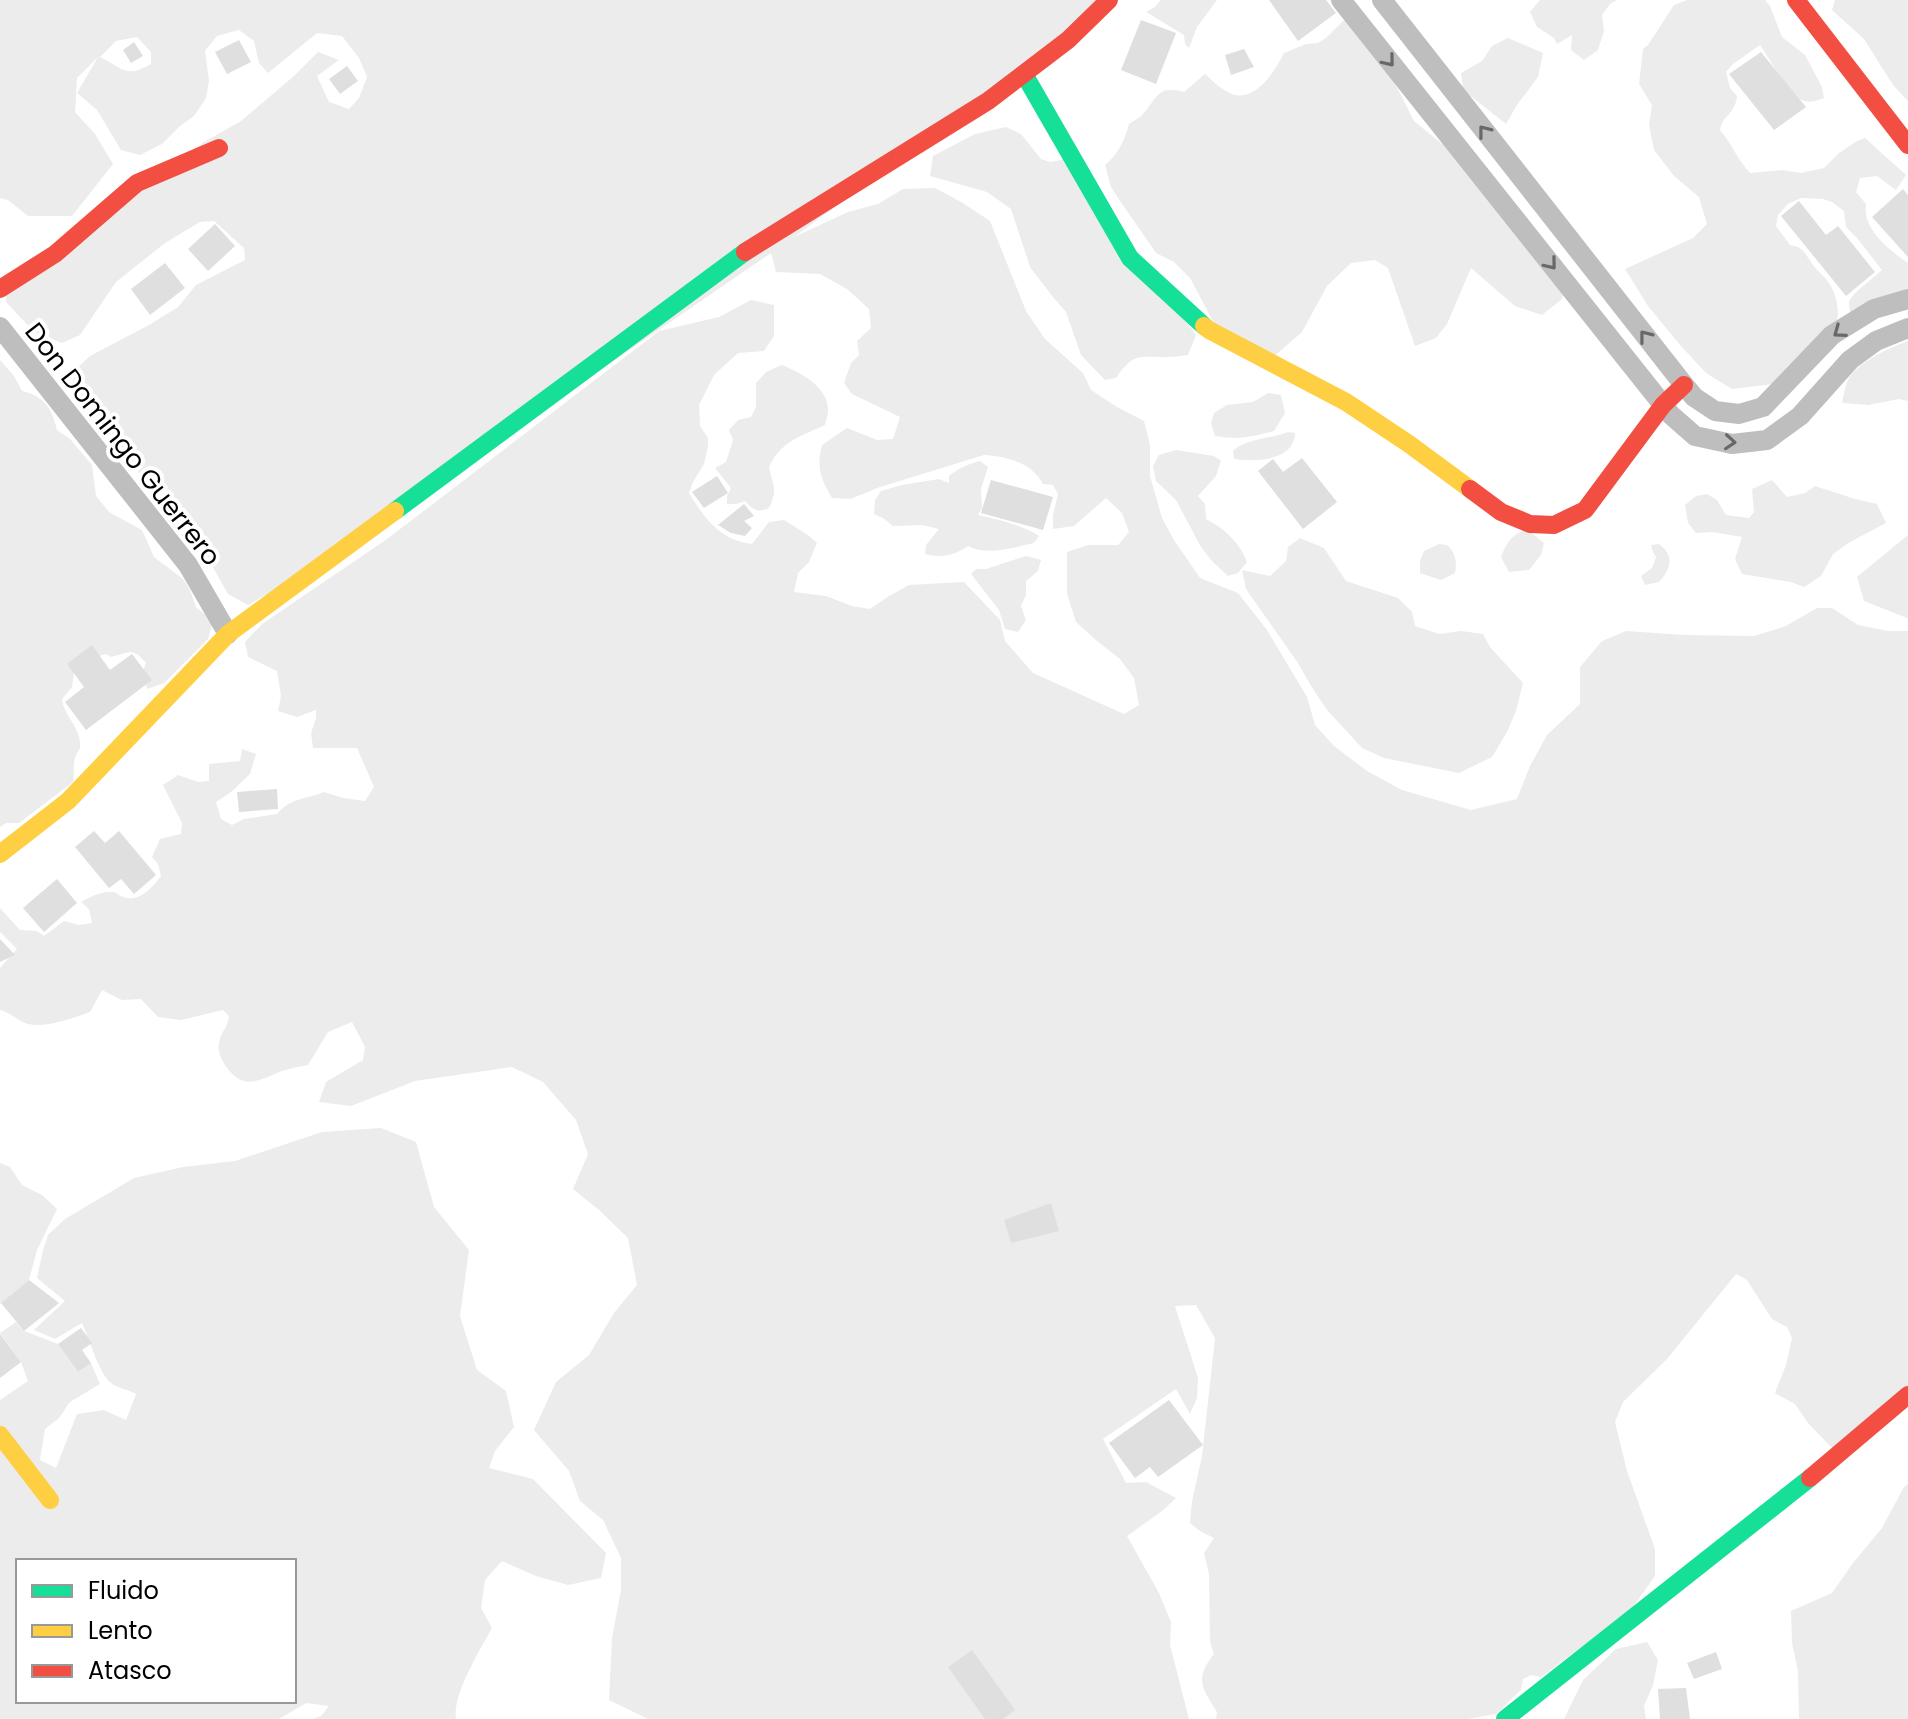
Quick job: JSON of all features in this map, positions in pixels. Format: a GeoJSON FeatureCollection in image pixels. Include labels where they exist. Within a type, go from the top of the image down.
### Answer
{"type":"FeatureCollection","features":[{"type":"Feature","properties":{"kind":"street"},"geometry":{"type":"LineString","coordinates":[[0,854],[68,801],[228,634],[751,248],[988,101],[1068,40],[1109,0]]}},
{"type":"Feature","properties":{"kind":"street"},"geometry":{"type":"LineString","coordinates":[[1341,0],[1671,415],[1695,436],[1732,444],[1767,440],[1800,416],[1850,360],[1876,341],[1908,328]]}},
{"type":"Feature","properties":{"kind":"street"},"geometry":{"type":"LineString","coordinates":[[1382,0],[1684,385],[1694,397],[1715,411],[1739,414],[1763,407],[1832,335],[1874,309],[1908,299]]}},
{"type":"Feature","properties":{"kind":"street"},"geometry":{"type":"LineString","coordinates":[[1796,0],[1908,145]]}},
{"type":"Feature","properties":{"kind":"street"},"geometry":{"type":"LineString","coordinates":[[1024,74],[1130,258],[1197,320],[1209,330],[1346,402],[1501,512],[1530,524],[1554,525],[1585,510],[1663,405],[1684,385]]}},
{"type":"Feature","properties":{"kind":"street"},"geometry":{"type":"LineString","coordinates":[[0,289],[55,254],[137,183],[219,148]]}},
{"type":"Feature","properties":{"kind":"street","name":"Don Domingo Guerrero"},"geometry":{"type":"LineString","coordinates":[[0,327],[188,565],[228,634]]}},
{"type":"Feature","properties":{"kind":"street"},"geometry":{"type":"LineString","coordinates":[[1505,1719],[1820,1470],[1908,1395]]}},
{"type":"Feature","properties":{"kind":"street"},"geometry":{"type":"LineString","coordinates":[[0,1435],[50,1500]]}},
{"type":"Feature","properties":{"kind":"shaded area"},"geometry":{"type":"Polygon","coordinates":[[[0,0],[1117,0],[794,237],[848,212],[878,204],[903,189],[935,188],[990,221],[1026,311],[1045,339],[1083,373],[1091,390],[1144,421],[1150,445],[1150,476],[1162,518],[1200,578],[1238,593],[1267,630],[1307,697],[1315,725],[1334,746],[1367,771],[1402,790],[1471,810],[1517,799],[1547,735],[1580,704],[1580,667],[1602,641],[1626,631],[1754,636],[1786,626],[1817,608],[1832,608],[1858,625],[1908,631],[1908,1387],[1833,1449],[1795,1404],[1775,1393],[1792,1338],[1787,1327],[1772,1319],[1747,1280],[1736,1274],[1667,1359],[1623,1402],[1615,1422],[1627,1471],[1655,1549],[1655,1576],[1631,1610],[1541,1677],[1531,1675],[1523,1679],[1521,1690],[1496,1714],[1468,1719],[1216,1719],[1217,1712],[1202,1683],[1204,1670],[1214,1654],[1210,1642],[1209,1574],[1204,1553],[1214,1538],[1190,1523],[1202,1456],[1215,1338],[1196,1305],[1175,1306],[1198,1378],[1197,1398],[1190,1414],[1176,1389],[1103,1439],[1126,1483],[1146,1482],[1176,1498],[1127,1536],[1159,1593],[1171,1622],[1170,1645],[1189,1719],[648,1719],[609,1700],[612,1638],[621,1590],[621,1558],[603,1520],[580,1501],[569,1471],[534,1430],[556,1382],[589,1355],[614,1313],[637,1285],[628,1238],[573,1189],[588,1154],[576,1120],[543,1082],[512,1067],[415,1081],[351,1106],[319,1102],[326,1082],[363,1060],[365,1047],[352,1022],[328,1032],[308,1065],[250,1082],[233,1075],[220,1054],[219,1043],[229,1016],[223,1010],[181,1020],[158,1017],[141,999],[122,1000],[102,990],[90,1012],[52,1024],[25,1023],[0,1010],[0,968],[17,949],[0,932],[0,908],[20,930],[37,931],[44,936],[64,921],[79,925],[92,923],[89,909],[81,902],[92,896],[115,892],[134,898],[145,893],[161,876],[158,864],[152,857],[160,839],[181,834],[182,823],[163,785],[178,775],[198,782],[209,781],[209,764],[240,761],[242,749],[256,754],[250,774],[216,802],[221,819],[232,825],[244,819],[277,814],[293,802],[324,792],[365,801],[374,787],[357,748],[313,748],[311,733],[316,710],[297,717],[278,711],[281,696],[277,671],[248,657],[245,642],[262,624],[387,539],[659,331],[719,317],[751,300],[774,305],[774,336],[764,351],[738,353],[714,375],[699,405],[700,426],[708,438],[708,446],[704,464],[689,493],[714,527],[731,538],[752,544],[769,522],[784,520],[817,543],[809,562],[798,573],[794,592],[826,596],[852,606],[870,609],[909,585],[964,582],[1000,620],[1005,641],[1033,673],[1124,714],[1139,705],[1134,678],[1120,659],[1076,622],[1067,594],[1067,552],[1088,545],[1118,545],[1129,532],[1122,513],[1106,498],[1074,526],[1053,529],[1058,494],[1053,485],[1043,484],[1032,471],[1018,462],[984,455],[850,499],[832,498],[821,473],[819,460],[822,445],[847,428],[877,440],[893,439],[900,417],[852,394],[844,383],[851,363],[859,355],[857,341],[871,328],[869,309],[847,289],[820,274],[776,272],[771,253],[309,570],[248,605],[228,594],[211,564],[73,386],[74,371],[90,356],[178,307],[196,285],[245,260],[244,248],[214,221],[200,222],[165,243],[116,282],[80,335],[62,343],[34,332],[6,302],[6,284],[204,142],[241,121],[318,52],[339,60],[317,76],[329,102],[349,109],[359,98],[367,77],[359,58],[342,36],[317,33],[268,73],[259,63],[254,41],[239,30],[217,36],[205,51],[209,81],[206,98],[194,116],[162,144],[140,155],[121,150],[97,110],[77,93],[98,57],[77,78],[75,112],[95,134],[113,164],[72,216],[28,216],[8,200],[0,198],[0,0]],[[137,37],[116,41],[100,57],[124,70],[135,71],[151,64],[151,52],[137,37]]]}},
{"type":"Feature","properties":{"kind":"shaded area"},"geometry":{"type":"Polygon","coordinates":[[[1161,0],[1217,0],[1197,27],[1189,48],[1184,35],[1146,12],[1161,0]]]}},
{"type":"Feature","properties":{"kind":"shaded area"},"geometry":{"type":"Polygon","coordinates":[[[1540,0],[1617,0],[1602,15],[1604,31],[1598,50],[1584,60],[1571,50],[1572,35],[1557,44],[1554,38],[1537,27],[1530,12],[1540,0]]]}},
{"type":"Feature","properties":{"kind":"shaded area"},"geometry":{"type":"Polygon","coordinates":[[[1687,0],[1765,0],[1782,37],[1805,55],[1822,87],[1824,98],[1810,102],[1799,98],[1760,45],[1726,72],[1730,88],[1737,96],[1720,130],[1750,173],[1782,170],[1801,173],[1824,168],[1839,153],[1865,138],[1906,175],[1896,190],[1877,176],[1860,178],[1856,192],[1866,204],[1868,222],[1873,230],[1885,245],[1908,263],[1908,302],[1850,315],[1849,301],[1882,270],[1846,227],[1844,211],[1823,199],[1801,198],[1788,204],[1778,215],[1776,226],[1790,245],[1804,252],[1830,284],[1838,316],[1835,328],[1774,384],[1732,389],[1706,373],[1648,306],[1625,269],[1693,238],[1707,224],[1699,197],[1674,176],[1654,150],[1649,125],[1652,105],[1639,84],[1643,49],[1674,5],[1687,0]]]}},
{"type":"Feature","properties":{"kind":"shaded area"},"geometry":{"type":"Polygon","coordinates":[[[1835,0],[1908,0],[1908,101],[1893,85],[1864,39],[1832,10],[1835,0]]]}},
{"type":"Feature","properties":{"kind":"shaded area"},"geometry":{"type":"Polygon","coordinates":[[[1344,20],[1351,20],[1380,54],[1414,121],[1452,152],[1565,284],[1562,299],[1542,315],[1515,306],[1471,268],[1447,324],[1436,338],[1415,346],[1388,268],[1375,260],[1351,263],[1327,286],[1302,332],[1272,358],[1214,323],[1190,278],[1174,262],[1156,253],[1118,198],[1111,187],[1105,165],[1120,146],[1129,124],[1141,116],[1158,95],[1168,90],[1184,92],[1205,74],[1220,88],[1236,95],[1253,92],[1268,78],[1284,53],[1306,44],[1318,43],[1344,20]]]}},
{"type":"Feature","properties":{"kind":"shaded area"},"geometry":{"type":"Polygon","coordinates":[[[1508,38],[1543,53],[1538,77],[1506,124],[1463,90],[1461,73],[1482,61],[1492,46],[1508,38]]]}},
{"type":"Feature","properties":{"kind":"shaded area"},"geometry":{"type":"Polygon","coordinates":[[[1006,127],[1021,134],[1041,159],[1050,162],[1068,159],[1196,335],[1188,355],[1138,358],[1128,363],[1116,378],[1105,380],[1081,355],[1066,312],[1030,267],[1011,209],[987,192],[930,176],[933,156],[975,134],[1006,127]]]}},
{"type":"Feature","properties":{"kind":"shaded area"},"geometry":{"type":"Polygon","coordinates":[[[1908,341],[1908,401],[1899,399],[1868,405],[1842,403],[1848,381],[1860,366],[1908,341]]]}},
{"type":"Feature","properties":{"kind":"shaded area"},"geometry":{"type":"Polygon","coordinates":[[[0,360],[22,391],[46,404],[57,430],[70,439],[92,465],[96,496],[109,512],[142,530],[154,557],[183,579],[196,607],[213,621],[208,639],[164,683],[148,689],[143,676],[146,663],[133,653],[111,657],[106,654],[75,667],[72,687],[62,699],[80,743],[74,761],[73,782],[19,823],[6,823],[0,827],[0,360]]]}},
{"type":"Feature","properties":{"kind":"shaded area"},"geometry":{"type":"Polygon","coordinates":[[[782,365],[819,388],[827,402],[825,425],[792,441],[774,458],[769,467],[774,492],[769,508],[756,510],[745,501],[727,504],[731,488],[715,468],[726,462],[733,440],[729,430],[738,420],[751,417],[756,407],[756,383],[766,372],[782,365]]]}},
{"type":"Feature","properties":{"kind":"shaded area"},"geometry":{"type":"Polygon","coordinates":[[[1268,393],[1281,395],[1285,413],[1274,431],[1245,437],[1215,436],[1211,423],[1214,413],[1227,405],[1253,402],[1268,393]]]}},
{"type":"Feature","properties":{"kind":"shaded area"},"geometry":{"type":"Polygon","coordinates":[[[1288,432],[1295,433],[1293,442],[1281,454],[1263,459],[1234,459],[1233,451],[1238,447],[1288,432]]]}},
{"type":"Feature","properties":{"kind":"shaded area"},"geometry":{"type":"Polygon","coordinates":[[[1176,450],[1214,456],[1221,461],[1216,476],[1198,496],[1205,504],[1206,519],[1231,537],[1244,555],[1247,562],[1238,573],[1228,576],[1212,561],[1176,500],[1156,481],[1153,466],[1159,455],[1176,450]]]}},
{"type":"Feature","properties":{"kind":"shaded area"},"geometry":{"type":"Polygon","coordinates":[[[980,461],[988,467],[981,489],[982,508],[978,515],[1032,532],[1039,536],[1034,543],[992,551],[968,546],[942,556],[925,554],[926,545],[939,529],[922,525],[893,526],[874,514],[875,500],[881,491],[939,479],[949,483],[949,476],[953,473],[980,461]]]}},
{"type":"Feature","properties":{"kind":"shaded area"},"geometry":{"type":"Polygon","coordinates":[[[1772,480],[1787,497],[1805,493],[1815,486],[1877,504],[1886,523],[1833,554],[1821,576],[1804,587],[1742,574],[1735,559],[1742,537],[1696,533],[1688,523],[1685,505],[1696,496],[1707,494],[1717,500],[1726,515],[1749,518],[1754,512],[1752,489],[1772,480]]]}},
{"type":"Feature","properties":{"kind":"shaded area"},"geometry":{"type":"Polygon","coordinates":[[[1525,530],[1544,543],[1541,555],[1529,570],[1509,572],[1501,557],[1510,540],[1525,530]]]}},
{"type":"Feature","properties":{"kind":"shaded area"},"geometry":{"type":"Polygon","coordinates":[[[1908,535],[1907,618],[1864,601],[1857,577],[1908,535]]]}},
{"type":"Feature","properties":{"kind":"shaded area"},"geometry":{"type":"Polygon","coordinates":[[[1300,538],[1324,548],[1346,581],[1398,598],[1412,612],[1415,626],[1439,634],[1461,631],[1483,634],[1490,647],[1523,683],[1516,711],[1492,757],[1459,773],[1384,758],[1362,748],[1327,710],[1246,589],[1242,570],[1270,576],[1286,561],[1288,547],[1300,538]]]}},
{"type":"Feature","properties":{"kind":"shaded area"},"geometry":{"type":"Polygon","coordinates":[[[1439,544],[1450,548],[1456,562],[1455,573],[1441,580],[1420,573],[1424,551],[1439,544]]]}},
{"type":"Feature","properties":{"kind":"shaded area"},"geometry":{"type":"Polygon","coordinates":[[[1659,544],[1667,553],[1670,563],[1659,582],[1645,585],[1641,576],[1652,568],[1656,557],[1651,545],[1659,544]]]}},
{"type":"Feature","properties":{"kind":"shaded area"},"geometry":{"type":"Polygon","coordinates":[[[1026,556],[1041,560],[1038,571],[1026,581],[1026,595],[1021,606],[1026,620],[1018,632],[1005,629],[999,610],[971,574],[976,569],[986,569],[1026,556]]]}},
{"type":"Feature","properties":{"kind":"shaded area"},"geometry":{"type":"Polygon","coordinates":[[[381,1128],[416,1142],[434,1207],[469,1250],[460,1316],[477,1370],[506,1391],[514,1427],[495,1451],[489,1468],[533,1479],[606,1553],[601,1578],[568,1585],[536,1576],[502,1561],[485,1580],[481,1608],[492,1628],[462,1685],[456,1719],[313,1719],[321,1716],[329,1706],[306,1703],[279,1719],[0,1719],[0,1400],[28,1381],[21,1362],[0,1333],[16,1322],[24,1331],[58,1344],[78,1372],[91,1363],[100,1384],[70,1402],[59,1418],[45,1429],[40,1460],[56,1468],[77,1414],[104,1410],[126,1420],[136,1394],[114,1385],[107,1378],[98,1364],[82,1323],[55,1339],[34,1330],[65,1301],[37,1278],[48,1235],[65,1219],[134,1178],[183,1167],[235,1161],[322,1132],[381,1128]]]}},
{"type":"Feature","properties":{"kind":"shaded area"},"geometry":{"type":"Polygon","coordinates":[[[0,1163],[10,1167],[22,1185],[42,1195],[57,1209],[37,1250],[29,1280],[0,1304],[0,1163]]]}},
{"type":"Feature","properties":{"kind":"shaded area"},"geometry":{"type":"Polygon","coordinates":[[[1908,1484],[1908,1719],[1799,1719],[1798,1671],[1792,1643],[1791,1611],[1832,1593],[1882,1528],[1908,1484]]]}},
{"type":"Feature","properties":{"kind":"shaded area"},"geometry":{"type":"Polygon","coordinates":[[[1647,1642],[1658,1660],[1653,1685],[1644,1706],[1646,1719],[1564,1719],[1583,1680],[1616,1649],[1647,1642]]]}},
{"type":"Feature","properties":{"kind":"building"},"geometry":{"type":"Polygon","coordinates":[[[1269,0],[1326,0],[1336,13],[1298,41],[1269,0]]]}},
{"type":"Feature","properties":{"kind":"building"},"geometry":{"type":"Polygon","coordinates":[[[1141,20],[1176,33],[1156,84],[1121,70],[1141,20]]]}},
{"type":"Feature","properties":{"kind":"building"},"geometry":{"type":"Polygon","coordinates":[[[239,40],[251,62],[227,74],[215,52],[239,40]]]}},
{"type":"Feature","properties":{"kind":"building"},"geometry":{"type":"Polygon","coordinates":[[[134,42],[143,56],[131,63],[123,50],[134,42]]]}},
{"type":"Feature","properties":{"kind":"building"},"geometry":{"type":"Polygon","coordinates":[[[1244,49],[1254,67],[1231,75],[1225,55],[1244,49]]]}},
{"type":"Feature","properties":{"kind":"building"},"geometry":{"type":"Polygon","coordinates":[[[1761,52],[1806,107],[1774,130],[1729,74],[1761,52]]]}},
{"type":"Feature","properties":{"kind":"building"},"geometry":{"type":"Polygon","coordinates":[[[347,66],[358,81],[340,94],[329,79],[347,66]]]}},
{"type":"Feature","properties":{"kind":"building"},"geometry":{"type":"Polygon","coordinates":[[[1903,189],[1908,195],[1908,257],[1872,217],[1903,189]]]}},
{"type":"Feature","properties":{"kind":"building"},"geometry":{"type":"Polygon","coordinates":[[[1799,201],[1826,235],[1838,226],[1875,272],[1846,296],[1781,216],[1799,201]]]}},
{"type":"Feature","properties":{"kind":"building"},"geometry":{"type":"Polygon","coordinates":[[[215,224],[235,246],[208,271],[188,249],[215,224]]]}},
{"type":"Feature","properties":{"kind":"building"},"geometry":{"type":"Polygon","coordinates":[[[165,263],[185,288],[150,315],[131,289],[165,263]]]}},
{"type":"Feature","properties":{"kind":"building"},"geometry":{"type":"Polygon","coordinates":[[[1302,458],[1337,502],[1303,529],[1258,471],[1273,459],[1283,472],[1302,458]]]}},
{"type":"Feature","properties":{"kind":"building"},"geometry":{"type":"Polygon","coordinates":[[[717,476],[728,493],[704,508],[692,492],[717,476]]]}},
{"type":"Feature","properties":{"kind":"building"},"geometry":{"type":"Polygon","coordinates":[[[991,480],[1053,497],[1043,530],[981,513],[991,480]]]}},
{"type":"Feature","properties":{"kind":"building"},"geometry":{"type":"Polygon","coordinates":[[[744,504],[754,516],[744,521],[752,528],[745,536],[731,533],[718,525],[744,504]]]}},
{"type":"Feature","properties":{"kind":"building"},"geometry":{"type":"Polygon","coordinates":[[[92,645],[110,670],[132,654],[152,680],[86,730],[65,702],[84,687],[67,664],[92,645]]]}},
{"type":"Feature","properties":{"kind":"building"},"geometry":{"type":"Polygon","coordinates":[[[277,789],[278,809],[239,812],[237,792],[277,789]]]}},
{"type":"Feature","properties":{"kind":"building"},"geometry":{"type":"Polygon","coordinates":[[[94,831],[105,843],[119,831],[156,875],[134,894],[121,879],[109,888],[75,847],[94,831]]]}},
{"type":"Feature","properties":{"kind":"building"},"geometry":{"type":"Polygon","coordinates":[[[57,879],[77,903],[44,932],[23,908],[57,879]]]}},
{"type":"Feature","properties":{"kind":"building"},"geometry":{"type":"Polygon","coordinates":[[[0,939],[15,955],[0,962],[0,939]]]}},
{"type":"Feature","properties":{"kind":"building"},"geometry":{"type":"Polygon","coordinates":[[[1051,1203],[1059,1231],[1011,1243],[1004,1220],[1051,1203]]]}},
{"type":"Feature","properties":{"kind":"building"},"geometry":{"type":"Polygon","coordinates":[[[29,1280],[59,1303],[24,1331],[1,1303],[29,1280]]]}},
{"type":"Feature","properties":{"kind":"building"},"geometry":{"type":"Polygon","coordinates":[[[81,1328],[92,1343],[82,1350],[91,1363],[78,1372],[58,1344],[81,1328]]]}},
{"type":"Feature","properties":{"kind":"building"},"geometry":{"type":"Polygon","coordinates":[[[0,1334],[21,1362],[0,1378],[0,1334]]]}},
{"type":"Feature","properties":{"kind":"building"},"geometry":{"type":"Polygon","coordinates":[[[1169,1400],[1203,1445],[1158,1477],[1150,1467],[1135,1478],[1109,1443],[1169,1400]]]}},
{"type":"Feature","properties":{"kind":"building"},"geometry":{"type":"Polygon","coordinates":[[[972,1650],[1015,1710],[1003,1719],[985,1719],[948,1667],[972,1650]]]}},
{"type":"Feature","properties":{"kind":"building"},"geometry":{"type":"Polygon","coordinates":[[[1716,1652],[1722,1669],[1694,1679],[1687,1663],[1716,1652]]]}},
{"type":"Feature","properties":{"kind":"building"},"geometry":{"type":"Polygon","coordinates":[[[1686,1688],[1690,1719],[1660,1719],[1658,1689],[1686,1688]]]}},
{"type":"Feature","properties":{"kind":"traffic: fast"},"geometry":{"type":"LineString","coordinates":[[1024,74],[1130,258],[1204,326]]}},
{"type":"Feature","properties":{"kind":"traffic: fast"},"geometry":{"type":"LineString","coordinates":[[395,511],[745,252]]}},
{"type":"Feature","properties":{"kind":"traffic: fast"},"geometry":{"type":"LineString","coordinates":[[1505,1719],[1810,1478]]}},
{"type":"Feature","properties":{"kind":"traffic: slow"},"geometry":{"type":"LineString","coordinates":[[1204,326],[1346,402],[1470,489]]}},
{"type":"Feature","properties":{"kind":"traffic: slow"},"geometry":{"type":"LineString","coordinates":[[0,854],[68,801],[228,634],[395,511]]}},
{"type":"Feature","properties":{"kind":"traffic: slow"},"geometry":{"type":"LineString","coordinates":[[0,1435],[50,1500]]}},
{"type":"Feature","properties":{"kind":"traffic: jam"},"geometry":{"type":"LineString","coordinates":[[745,252],[988,101],[1068,40],[1109,0]]}},
{"type":"Feature","properties":{"kind":"traffic: jam"},"geometry":{"type":"LineString","coordinates":[[1796,0],[1908,145]]}},
{"type":"Feature","properties":{"kind":"traffic: jam"},"geometry":{"type":"LineString","coordinates":[[0,289],[55,254],[137,183],[219,148]]}},
{"type":"Feature","properties":{"kind":"traffic: jam"},"geometry":{"type":"LineString","coordinates":[[1470,489],[1501,512],[1530,524],[1554,525],[1585,510],[1663,405],[1684,385]]}},
{"type":"Feature","properties":{"kind":"traffic: jam"},"geometry":{"type":"LineString","coordinates":[[1810,1478],[1908,1395]]}}]}
